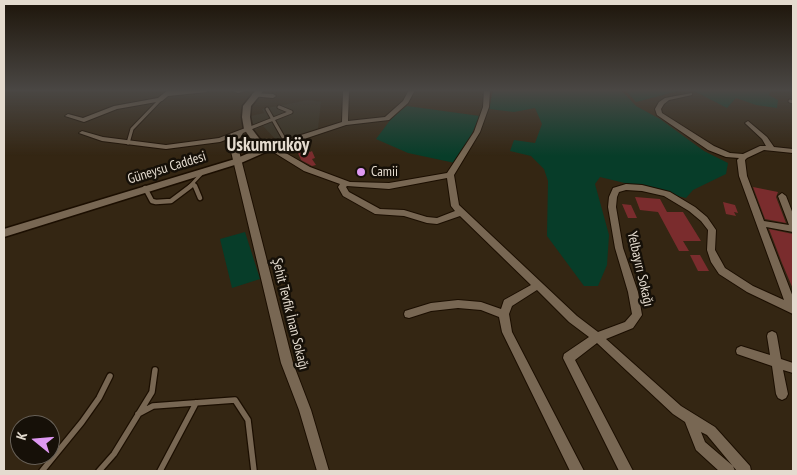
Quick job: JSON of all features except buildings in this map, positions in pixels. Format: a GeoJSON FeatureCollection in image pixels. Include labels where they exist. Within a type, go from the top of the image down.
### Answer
{"type":"FeatureCollection","features":[{"type":"Feature","properties":{"kind":"street"},"geometry":{"type":"LineString","coordinates":[[68,116],[84,120],[103,112]]}},
{"type":"Feature","properties":{"kind":"street"},"geometry":{"type":"LineString","coordinates":[[244,130],[246,112]]}},
{"type":"Feature","properties":{"kind":"street"},"geometry":{"type":"LineString","coordinates":[[345,112],[345,123]]}},
{"type":"Feature","properties":{"kind":"street"},"geometry":{"type":"LineString","coordinates":[[267,149],[345,123],[386,119],[394,112]]}},
{"type":"Feature","properties":{"kind":"street"},"geometry":{"type":"LineString","coordinates":[[484,112],[477,132],[450,175],[456,206],[573,319],[597,336],[656,393],[711,431],[746,471]]}},
{"type":"Feature","properties":{"kind":"street"},"geometry":{"type":"LineString","coordinates":[[659,112],[712,148],[729,155],[744,156],[763,148],[793,151]]}},
{"type":"Feature","properties":{"kind":"street"},"geometry":{"type":"LineString","coordinates":[[748,123],[765,138],[772,148]]}},
{"type":"Feature","properties":{"kind":"street"},"geometry":{"type":"LineString","coordinates":[[244,130],[267,149],[307,169],[345,182],[366,186],[389,186],[450,175]]}},
{"type":"Feature","properties":{"kind":"street"},"geometry":{"type":"LineString","coordinates":[[82,133],[102,139],[166,147],[220,140],[244,130]]}},
{"type":"Feature","properties":{"kind":"street","name":"Şehit Tevfik İnan Sokağı"},"geometry":{"type":"LineString","coordinates":[[244,130],[233,143],[287,363],[305,410],[323,471]]}},
{"type":"Feature","properties":{"kind":"street","name":"Güneysu Caddesi"},"geometry":{"type":"LineString","coordinates":[[4,233],[145,188],[238,161],[267,149]]}},
{"type":"Feature","properties":{"kind":"street"},"geometry":{"type":"LineString","coordinates":[[744,156],[741,160],[743,176],[793,310]]}},
{"type":"Feature","properties":{"kind":"street"},"geometry":{"type":"LineString","coordinates":[[345,182],[342,187],[346,194],[378,212],[404,214],[437,221],[462,212]]}},
{"type":"Feature","properties":{"kind":"street","name":"Yelbayırı Sokağı"},"geometry":{"type":"LineString","coordinates":[[597,336],[629,325],[637,315],[633,292],[619,248],[612,206],[616,190],[626,187],[642,188],[667,194],[692,209],[704,219],[712,230],[711,250],[722,271],[750,289],[793,310]]}},
{"type":"Feature","properties":{"kind":"street"},"geometry":{"type":"LineString","coordinates":[[782,196],[793,224]]}},
{"type":"Feature","properties":{"kind":"street"},"geometry":{"type":"LineString","coordinates":[[760,224],[793,229]]}},
{"type":"Feature","properties":{"kind":"street"},"geometry":{"type":"LineString","coordinates":[[538,285],[508,303],[504,314],[508,332],[577,471]]}},
{"type":"Feature","properties":{"kind":"street"},"geometry":{"type":"LineString","coordinates":[[410,314],[431,307],[458,304],[481,306],[504,314]]}},
{"type":"Feature","properties":{"kind":"street"},"geometry":{"type":"LineString","coordinates":[[597,336],[568,358],[626,471]]}},
{"type":"Feature","properties":{"kind":"street"},"geometry":{"type":"LineString","coordinates":[[772,336],[782,394]]}},
{"type":"Feature","properties":{"kind":"street"},"geometry":{"type":"LineString","coordinates":[[741,351],[793,368]]}},
{"type":"Feature","properties":{"kind":"street"},"geometry":{"type":"LineString","coordinates":[[689,417],[700,446],[728,471]]}},
{"type":"Feature","properties":{"kind":"lane"},"geometry":{"type":"LineString","coordinates":[[128,143],[132,129],[148,112]]}},
{"type":"Feature","properties":{"kind":"lane"},"geometry":{"type":"LineString","coordinates":[[269,112],[283,137]]}},
{"type":"Feature","properties":{"kind":"lane"},"geometry":{"type":"LineString","coordinates":[[244,130],[291,112]]}},
{"type":"Feature","properties":{"kind":"lane"},"geometry":{"type":"LineString","coordinates":[[145,188],[152,201],[165,202],[177,198],[194,184],[204,171]]}},
{"type":"Feature","properties":{"kind":"lane"},"geometry":{"type":"LineString","coordinates":[[194,184],[200,198]]}},
{"type":"Feature","properties":{"kind":"lane"},"geometry":{"type":"LineString","coordinates":[[99,471],[114,454],[152,392],[156,370]]}},
{"type":"Feature","properties":{"kind":"lane"},"geometry":{"type":"LineString","coordinates":[[42,471],[82,422],[99,398],[110,376]]}},
{"type":"Feature","properties":{"kind":"lane"},"geometry":{"type":"LineString","coordinates":[[138,414],[153,406],[235,400],[248,420],[254,471]]}},
{"type":"Feature","properties":{"kind":"lane"},"geometry":{"type":"LineString","coordinates":[[160,471],[196,403]]}},
{"type":"Feature","properties":{"kind":"shaded area"},"geometry":{"type":"Polygon","coordinates":[[[320,112],[318,129],[290,139],[277,141],[263,126],[254,128],[251,116],[264,113],[320,112]]]}},
{"type":"Feature","properties":{"kind":"green space"},"geometry":{"type":"Polygon","coordinates":[[[398,112],[452,112],[480,116],[470,138],[455,163],[408,153],[376,139],[398,112]]]}},
{"type":"Feature","properties":{"kind":"green space"},"geometry":{"type":"Polygon","coordinates":[[[537,112],[647,112],[660,119],[704,151],[728,163],[726,174],[693,190],[686,198],[600,177],[595,184],[609,235],[607,265],[598,286],[584,286],[547,236],[548,181],[544,169],[531,156],[510,151],[514,140],[535,143],[542,124],[537,112]]]}},
{"type":"Feature","properties":{"kind":"green space"},"geometry":{"type":"Polygon","coordinates":[[[245,232],[260,279],[232,288],[220,239],[245,232]]]}},
{"type":"Feature","properties":{"kind":"place","name":"Camii"},"geometry":{"type":"Point","coordinates":[361,172]}},
{"type":"Feature","properties":{"kind":"district","name":"Uskumruköy"},"geometry":{"type":"Point","coordinates":[268,146]}}]}
